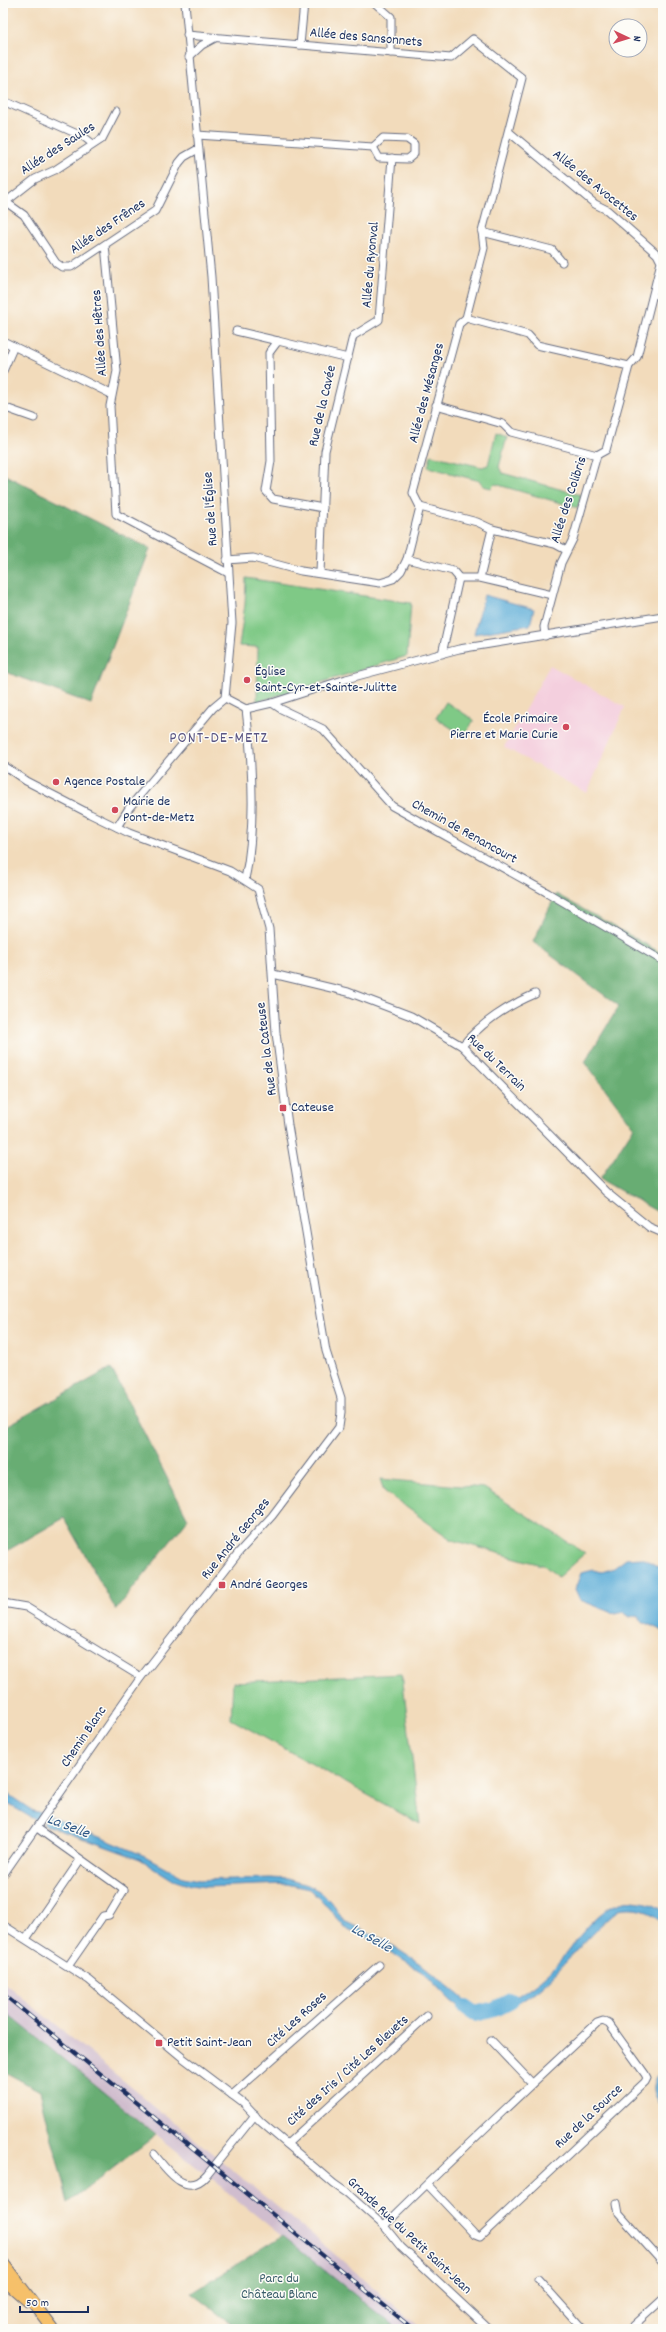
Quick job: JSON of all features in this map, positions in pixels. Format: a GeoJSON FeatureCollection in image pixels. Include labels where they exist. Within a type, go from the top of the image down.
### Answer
{"type":"FeatureCollection","features":[{"type":"Feature","properties":{"kind":"main road"},"geometry":{"type":"LineString","coordinates":[[3,2263],[53,2329]]}},
{"type":"Feature","properties":{"kind":"main road"},"geometry":{"type":"LineString","coordinates":[[3,2279],[32,2303]]}},
{"type":"Feature","properties":{"kind":"street","name":"Rue de l'Église"},"geometry":{"type":"LineString","coordinates":[[185,3],[196,135],[212,277],[232,623],[224,698]]}},
{"type":"Feature","properties":{"kind":"street"},"geometry":{"type":"LineString","coordinates":[[300,45],[304,3]]}},
{"type":"Feature","properties":{"kind":"street"},"geometry":{"type":"LineString","coordinates":[[375,3],[391,17],[391,53]]}},
{"type":"Feature","properties":{"kind":"street","name":"Allée des Sansonnets"},"geometry":{"type":"LineString","coordinates":[[187,35],[452,58],[473,39],[499,59]]}},
{"type":"Feature","properties":{"kind":"street"},"geometry":{"type":"LineString","coordinates":[[189,57],[202,45],[217,37]]}},
{"type":"Feature","properties":{"kind":"street","name":"Allée des Mésanges"},"geometry":{"type":"LineString","coordinates":[[420,507],[413,493],[459,324],[466,318],[484,248],[482,232],[522,78],[499,59]]}},
{"type":"Feature","properties":{"kind":"street"},"geometry":{"type":"LineString","coordinates":[[3,101],[84,137],[93,144]]}},
{"type":"Feature","properties":{"kind":"street","name":"Allée des Saules"},"geometry":{"type":"LineString","coordinates":[[4,202],[35,178],[55,170],[105,135],[116,112]]}},
{"type":"Feature","properties":{"kind":"street","name":"Allée des Avocettes"},"geometry":{"type":"LineString","coordinates":[[509,132],[595,204],[607,210],[657,254],[661,262]]}},
{"type":"Feature","properties":{"kind":"street"},"geometry":{"type":"LineString","coordinates":[[196,135],[373,147],[383,138],[407,139],[414,144],[414,154],[408,159],[379,158],[373,147]]}},
{"type":"Feature","properties":{"kind":"street","name":"Allée des Frênes"},"geometry":{"type":"LineString","coordinates":[[4,202],[24,215],[52,259],[59,266],[71,267],[78,265],[156,211],[179,163],[184,157],[198,149]]}},
{"type":"Feature","properties":{"kind":"street","name":"Allée du Ryonval"},"geometry":{"type":"LineString","coordinates":[[348,358],[353,336],[379,320],[392,158]]}},
{"type":"Feature","properties":{"kind":"street"},"geometry":{"type":"LineString","coordinates":[[482,232],[552,250],[562,262]]}},
{"type":"Feature","properties":{"kind":"street","name":"Allée des Hêtres"},"geometry":{"type":"LineString","coordinates":[[105,245],[117,371],[116,384],[111,394],[110,416],[116,514],[228,573]]}},
{"type":"Feature","properties":{"kind":"street","name":"Allée des Colibris"},"geometry":{"type":"LineString","coordinates":[[545,636],[544,627],[552,595],[566,550],[573,539],[597,455],[606,450],[629,366],[637,357],[661,262]]}},
{"type":"Feature","properties":{"kind":"street"},"geometry":{"type":"LineString","coordinates":[[466,318],[528,335],[537,345],[629,366]]}},
{"type":"Feature","properties":{"kind":"street","name":"Rue de la Cavée"},"geometry":{"type":"LineString","coordinates":[[236,331],[348,358],[325,451],[320,573]]}},
{"type":"Feature","properties":{"kind":"street"},"geometry":{"type":"LineString","coordinates":[[3,341],[111,394]]}},
{"type":"Feature","properties":{"kind":"street"},"geometry":{"type":"LineString","coordinates":[[278,341],[269,353],[271,461],[266,490],[273,499],[323,508]]}},
{"type":"Feature","properties":{"kind":"street"},"geometry":{"type":"LineString","coordinates":[[3,371],[14,346]]}},
{"type":"Feature","properties":{"kind":"street"},"geometry":{"type":"LineString","coordinates":[[436,404],[503,424],[511,432],[597,455]]}},
{"type":"Feature","properties":{"kind":"street"},"geometry":{"type":"LineString","coordinates":[[3,407],[34,418]]}},
{"type":"Feature","properties":{"kind":"street"},"geometry":{"type":"LineString","coordinates":[[228,560],[253,558],[301,571],[380,583],[393,579],[401,572],[407,559],[420,507],[477,522],[492,529],[555,544],[566,550]]}},
{"type":"Feature","properties":{"kind":"street"},"geometry":{"type":"LineString","coordinates":[[480,578],[492,529]]}},
{"type":"Feature","properties":{"kind":"street"},"geometry":{"type":"LineString","coordinates":[[407,559],[453,571],[460,578],[480,578],[552,595]]}},
{"type":"Feature","properties":{"kind":"street"},"geometry":{"type":"LineString","coordinates":[[442,654],[460,578]]}},
{"type":"Feature","properties":{"kind":"street"},"geometry":{"type":"LineString","coordinates":[[117,827],[129,808],[213,708],[224,698],[246,709],[272,703],[346,679],[460,649],[663,616]]}},
{"type":"Feature","properties":{"kind":"street","name":"Chemin de Renancourt"},"geometry":{"type":"LineString","coordinates":[[272,703],[280,709],[323,729],[392,806],[548,893],[663,961]]}},
{"type":"Feature","properties":{"kind":"street"},"geometry":{"type":"LineString","coordinates":[[244,879],[250,851],[249,734],[246,709]]}},
{"type":"Feature","properties":{"kind":"street","name":"Rue de la Cateuse"},"geometry":{"type":"LineString","coordinates":[[3,765],[26,781],[117,827],[244,879],[258,889],[262,898],[268,929],[273,974],[276,1033],[288,1125],[326,1351],[338,1385],[341,1413]]}},
{"type":"Feature","properties":{"kind":"street","name":"Rue du Terrain"},"geometry":{"type":"LineString","coordinates":[[273,974],[348,992],[411,1016],[462,1046],[606,1192],[649,1226],[663,1233]]}},
{"type":"Feature","properties":{"kind":"street"},"geometry":{"type":"LineString","coordinates":[[462,1046],[495,1017],[515,1002],[535,994]]}},
{"type":"Feature","properties":{"kind":"street","name":"Rue André Georges"},"geometry":{"type":"LineString","coordinates":[[141,1676],[239,1552],[255,1537],[319,1456],[339,1428],[341,1413]]}},
{"type":"Feature","properties":{"kind":"street"},"geometry":{"type":"LineString","coordinates":[[3,1603],[26,1607],[141,1676]]}},
{"type":"Feature","properties":{"kind":"street","name":"Chemin Blanc"},"geometry":{"type":"LineString","coordinates":[[3,1875],[39,1826],[141,1676]]}},
{"type":"Feature","properties":{"kind":"street"},"geometry":{"type":"LineString","coordinates":[[39,1826],[60,1845],[124,1890],[109,1915],[103,1916],[69,1966]]}},
{"type":"Feature","properties":{"kind":"street"},"geometry":{"type":"LineString","coordinates":[[26,1939],[80,1860]]}},
{"type":"Feature","properties":{"kind":"street","name":"Grande Rue du Petit Saint-Jean"},"geometry":{"type":"LineString","coordinates":[[3,1925],[69,1966],[232,2095],[334,2184],[348,2192],[384,2226],[401,2247],[489,2329]]}},
{"type":"Feature","properties":{"kind":"street","name":"Cité Les Roses"},"geometry":{"type":"LineString","coordinates":[[232,2095],[379,1965]]}},
{"type":"Feature","properties":{"kind":"street","name":"Cité des Iris / Cité Les Bleuets"},"geometry":{"type":"LineString","coordinates":[[287,2144],[427,2016]]}},
{"type":"Feature","properties":{"kind":"street","name":"Rue de la Source"},"geometry":{"type":"LineString","coordinates":[[384,2226],[427,2184],[532,2083],[597,2023],[602,2021],[609,2024],[647,2078],[640,2088],[480,2236],[475,2235],[427,2184]]}},
{"type":"Feature","properties":{"kind":"street"},"geometry":{"type":"LineString","coordinates":[[491,2040],[532,2083]]}},
{"type":"Feature","properties":{"kind":"street"},"geometry":{"type":"LineString","coordinates":[[154,2154],[178,2182],[186,2184],[199,2181],[207,2175],[255,2115]]}},
{"type":"Feature","properties":{"kind":"street"},"geometry":{"type":"LineString","coordinates":[[617,2203],[619,2214],[663,2263]]}},
{"type":"Feature","properties":{"kind":"street"},"geometry":{"type":"LineString","coordinates":[[538,2279],[583,2329]]}},
{"type":"Feature","properties":{"kind":"street"},"geometry":{"type":"LineString","coordinates":[[630,2329],[663,2299]]}},
{"type":"Feature","properties":{"kind":"shaded area","name":"École Primaire Pierre et Marie Curie"},"geometry":{"type":"Polygon","coordinates":[[[550,665],[625,707],[587,793],[504,747],[550,665]]]}},
{"type":"Feature","properties":{"kind":"shaded area"},"geometry":{"type":"Polygon","coordinates":[[[3,1982],[324,2245],[422,2329],[396,2329],[3,2010],[3,1982]]]}},
{"type":"Feature","properties":{"kind":"green space"},"geometry":{"type":"Polygon","coordinates":[[[496,433],[507,437],[499,467],[502,473],[581,495],[578,508],[495,484],[491,488],[483,486],[480,481],[428,467],[431,455],[482,467],[488,465],[496,433]]]}},
{"type":"Feature","properties":{"kind":"green space"},"geometry":{"type":"Polygon","coordinates":[[[3,474],[150,549],[91,704],[3,671],[3,474]]]}},
{"type":"Feature","properties":{"kind":"green space"},"geometry":{"type":"Polygon","coordinates":[[[246,578],[411,603],[407,656],[257,702],[258,647],[239,646],[245,604],[246,578]]]}},
{"type":"Feature","properties":{"kind":"green space"},"geometry":{"type":"Polygon","coordinates":[[[446,702],[474,720],[464,736],[436,718],[446,702]]]}},
{"type":"Feature","properties":{"kind":"green space"},"geometry":{"type":"Polygon","coordinates":[[[556,894],[663,954],[663,1215],[600,1179],[634,1127],[585,1062],[619,1006],[533,942],[556,894]]]}},
{"type":"Feature","properties":{"kind":"green space"},"geometry":{"type":"Polygon","coordinates":[[[111,1368],[188,1519],[116,1610],[64,1518],[3,1553],[3,1428],[111,1368]]]}},
{"type":"Feature","properties":{"kind":"green space"},"geometry":{"type":"Polygon","coordinates":[[[380,1479],[484,1488],[585,1553],[558,1577],[545,1566],[452,1540],[384,1491],[380,1479]]]}},
{"type":"Feature","properties":{"kind":"green space"},"geometry":{"type":"Polygon","coordinates":[[[402,1674],[420,1824],[231,1719],[233,1682],[402,1674]]]}},
{"type":"Feature","properties":{"kind":"green space"},"geometry":{"type":"Polygon","coordinates":[[[3,2010],[156,2135],[68,2203],[40,2091],[3,2071],[3,2010]]]}},
{"type":"Feature","properties":{"kind":"green space","name":"Parc du Château Blanc"},"geometry":{"type":"Polygon","coordinates":[[[282,2236],[396,2329],[238,2329],[191,2293],[282,2236]]]}},
{"type":"Feature","properties":{"kind":"water"},"geometry":{"type":"Polygon","coordinates":[[[484,595],[534,609],[530,625],[474,634],[484,595]]]}},
{"type":"Feature","properties":{"kind":"water"},"geometry":{"type":"Polygon","coordinates":[[[642,1558],[663,1569],[663,1631],[641,1621],[637,1615],[630,1617],[623,1612],[616,1614],[580,1600],[575,1589],[581,1573],[594,1570],[602,1572],[614,1568],[626,1559],[642,1558]]]}},
{"type":"Feature","properties":{"kind":"water"},"geometry":{"type":"Polygon","coordinates":[[[3,1791],[33,1811],[42,1813],[37,1821],[3,1801],[3,1791]]]}},
{"type":"Feature","properties":{"kind":"water"},"geometry":{"type":"Polygon","coordinates":[[[49,1816],[145,1856],[183,1877],[199,1880],[270,1878],[288,1879],[308,1885],[321,1892],[330,1901],[344,1921],[382,1939],[425,1967],[478,2011],[486,2011],[496,2007],[519,1995],[538,1982],[564,1956],[592,1922],[614,1905],[627,1901],[644,1902],[655,1906],[663,1911],[663,1927],[660,1921],[650,1913],[631,1909],[618,1910],[584,1942],[555,1974],[539,1988],[522,2001],[501,2012],[477,2020],[451,2001],[425,1974],[363,1935],[345,1928],[325,1904],[309,1889],[287,1884],[205,1887],[185,1884],[173,1880],[140,1859],[43,1824],[49,1816]]]}},
{"type":"Feature","properties":{"kind":"water"},"geometry":{"type":"Polygon","coordinates":[[[663,2065],[663,2108],[656,2096],[654,2086],[663,2065]]]}},
{"type":"Feature","properties":{"kind":"waterway","name":"La Selle"},"geometry":{"type":"LineString","coordinates":[[465,2007],[475,2014],[495,2009],[511,2001]]}},
{"type":"Feature","properties":{"kind":"railway"},"geometry":{"type":"LineString","coordinates":[[3,1994],[413,2329]]}},
{"type":"Feature","properties":{"kind":"place","name":"Église Saint-Cyr-et-Sainte-Julitte"},"geometry":{"type":"Point","coordinates":[247,680]}},
{"type":"Feature","properties":{"kind":"place","name":"École Primaire Pierre et Marie Curie"},"geometry":{"type":"Point","coordinates":[566,727]}},
{"type":"Feature","properties":{"kind":"place","name":"Agence Postale"},"geometry":{"type":"Point","coordinates":[56,782]}},
{"type":"Feature","properties":{"kind":"place","name":"Mairie de Pont-de-Metz"},"geometry":{"type":"Point","coordinates":[115,810]}},
{"type":"Feature","properties":{"kind":"place","name":"Cateuse"},"geometry":{"type":"Point","coordinates":[283,1108]}},
{"type":"Feature","properties":{"kind":"place","name":"André Georges"},"geometry":{"type":"Point","coordinates":[222,1585]}},
{"type":"Feature","properties":{"kind":"place","name":"Petit Saint-Jean"},"geometry":{"type":"Point","coordinates":[159,2043]}},
{"type":"Feature","properties":{"kind":"district","name":"PONT-DE-METZ"},"geometry":{"type":"Point","coordinates":[219,738]}}]}
